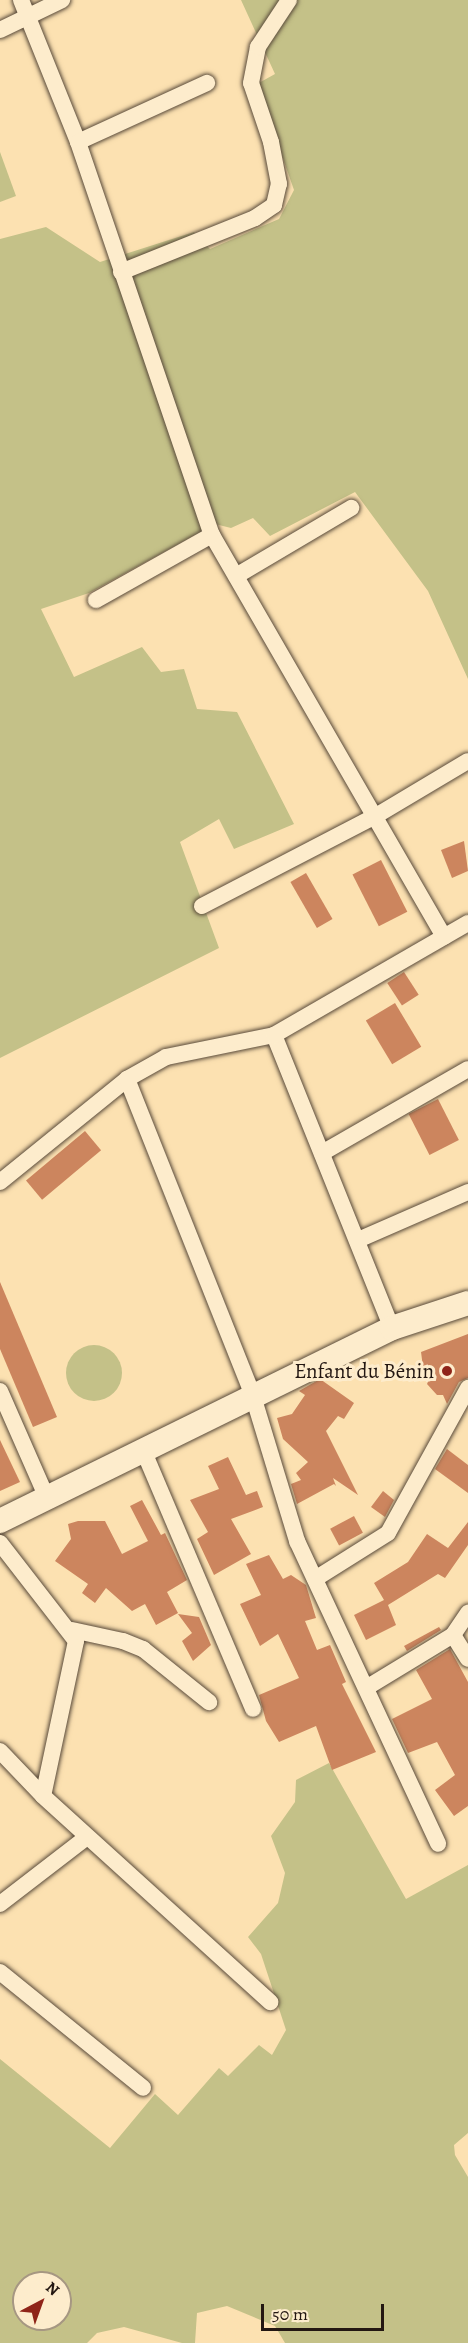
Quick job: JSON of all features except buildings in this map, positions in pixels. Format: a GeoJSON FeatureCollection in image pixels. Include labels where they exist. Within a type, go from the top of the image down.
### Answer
{"type":"FeatureCollection","features":[{"type":"Feature","properties":{"kind":"street"},"geometry":{"type":"LineString","coordinates":[[21,0],[78,142],[212,535],[444,937]]}},
{"type":"Feature","properties":{"kind":"street"},"geometry":{"type":"LineString","coordinates":[[0,30],[62,0]]}},
{"type":"Feature","properties":{"kind":"street"},"geometry":{"type":"LineString","coordinates":[[121,272],[255,218],[274,205],[279,184],[251,83],[258,47],[289,0]]}},
{"type":"Feature","properties":{"kind":"street"},"geometry":{"type":"LineString","coordinates":[[78,142],[207,82]]}},
{"type":"Feature","properties":{"kind":"street"},"geometry":{"type":"LineString","coordinates":[[236,576],[351,508]]}},
{"type":"Feature","properties":{"kind":"street"},"geometry":{"type":"LineString","coordinates":[[96,600],[212,535]]}},
{"type":"Feature","properties":{"kind":"street"},"geometry":{"type":"LineString","coordinates":[[202,906],[374,817],[468,761]]}},
{"type":"Feature","properties":{"kind":"street"},"geometry":{"type":"LineString","coordinates":[[0,1182],[127,1079],[166,1057],[274,1035],[468,923]]}},
{"type":"Feature","properties":{"kind":"street"},"geometry":{"type":"LineString","coordinates":[[274,1035],[392,1328]]}},
{"type":"Feature","properties":{"kind":"street"},"geometry":{"type":"LineString","coordinates":[[322,1153],[468,1069]]}},
{"type":"Feature","properties":{"kind":"street"},"geometry":{"type":"LineString","coordinates":[[127,1079],[253,1396],[297,1541],[438,1844]]}},
{"type":"Feature","properties":{"kind":"street"},"geometry":{"type":"LineString","coordinates":[[358,1240],[468,1192]]}},
{"type":"Feature","properties":{"kind":"street"},"geometry":{"type":"LineString","coordinates":[[0,1521],[392,1328],[468,1303]]}},
{"type":"Feature","properties":{"kind":"street"},"geometry":{"type":"LineString","coordinates":[[315,1579],[388,1533],[468,1388]]}},
{"type":"Feature","properties":{"kind":"street"},"geometry":{"type":"LineString","coordinates":[[0,1391],[47,1498]]}},
{"type":"Feature","properties":{"kind":"street"},"geometry":{"type":"LineString","coordinates":[[144,1452],[253,1709]]}},
{"type":"Feature","properties":{"kind":"street"},"geometry":{"type":"LineString","coordinates":[[0,1543],[72,1630],[76,1641],[43,1796]]}},
{"type":"Feature","properties":{"kind":"street"},"geometry":{"type":"LineString","coordinates":[[366,1688],[453,1635],[468,1612]]}},
{"type":"Feature","properties":{"kind":"street"},"geometry":{"type":"LineString","coordinates":[[72,1630],[123,1641],[143,1649],[209,1702]]}},
{"type":"Feature","properties":{"kind":"street"},"geometry":{"type":"LineString","coordinates":[[453,1635],[468,1659]]}},
{"type":"Feature","properties":{"kind":"street"},"geometry":{"type":"LineString","coordinates":[[0,1751],[87,1837],[270,2002]]}},
{"type":"Feature","properties":{"kind":"street"},"geometry":{"type":"LineString","coordinates":[[0,1904],[87,1837]]}},
{"type":"Feature","properties":{"kind":"street"},"geometry":{"type":"LineString","coordinates":[[0,1972],[143,2088]]}},
{"type":"Feature","properties":{"kind":"shaded area"},"geometry":{"type":"Polygon","coordinates":[[[241,0],[468,0],[468,679],[428,591],[355,492],[270,536],[253,518],[231,528],[215,524],[89,593],[41,609],[74,677],[142,647],[161,672],[184,669],[197,709],[237,712],[294,824],[234,849],[219,819],[180,842],[219,948],[0,1058],[0,239],[46,227],[100,262],[194,232],[210,249],[279,219],[294,190],[257,84],[275,74],[241,0]]]}},
{"type":"Feature","properties":{"kind":"shaded area"},"geometry":{"type":"Polygon","coordinates":[[[0,152],[16,196],[0,202],[0,152]]]}},
{"type":"Feature","properties":{"kind":"shaded area"},"geometry":{"type":"Polygon","coordinates":[[[94,1345],[105,1347],[114,1353],[120,1362],[122,1373],[120,1384],[114,1393],[105,1399],[94,1401],[83,1399],[74,1393],[68,1384],[66,1373],[68,1362],[74,1353],[83,1347],[94,1345]]]}},
{"type":"Feature","properties":{"kind":"shaded area"},"geometry":{"type":"Polygon","coordinates":[[[329,1763],[406,1899],[468,1865],[468,2133],[454,2145],[455,2155],[468,2177],[468,2343],[285,2343],[275,2326],[227,2306],[197,2313],[195,2343],[182,2343],[124,2327],[97,2333],[87,2343],[0,2343],[0,2059],[110,2148],[155,2094],[178,2115],[219,2068],[228,2076],[259,2045],[272,2055],[286,2030],[261,1954],[248,1937],[278,1903],[285,1873],[271,1836],[295,1802],[296,1780],[329,1763]]]}},
{"type":"Feature","properties":{"kind":"place","name":"Enfant du Bénin"},"geometry":{"type":"Point","coordinates":[447,1371]}}]}
